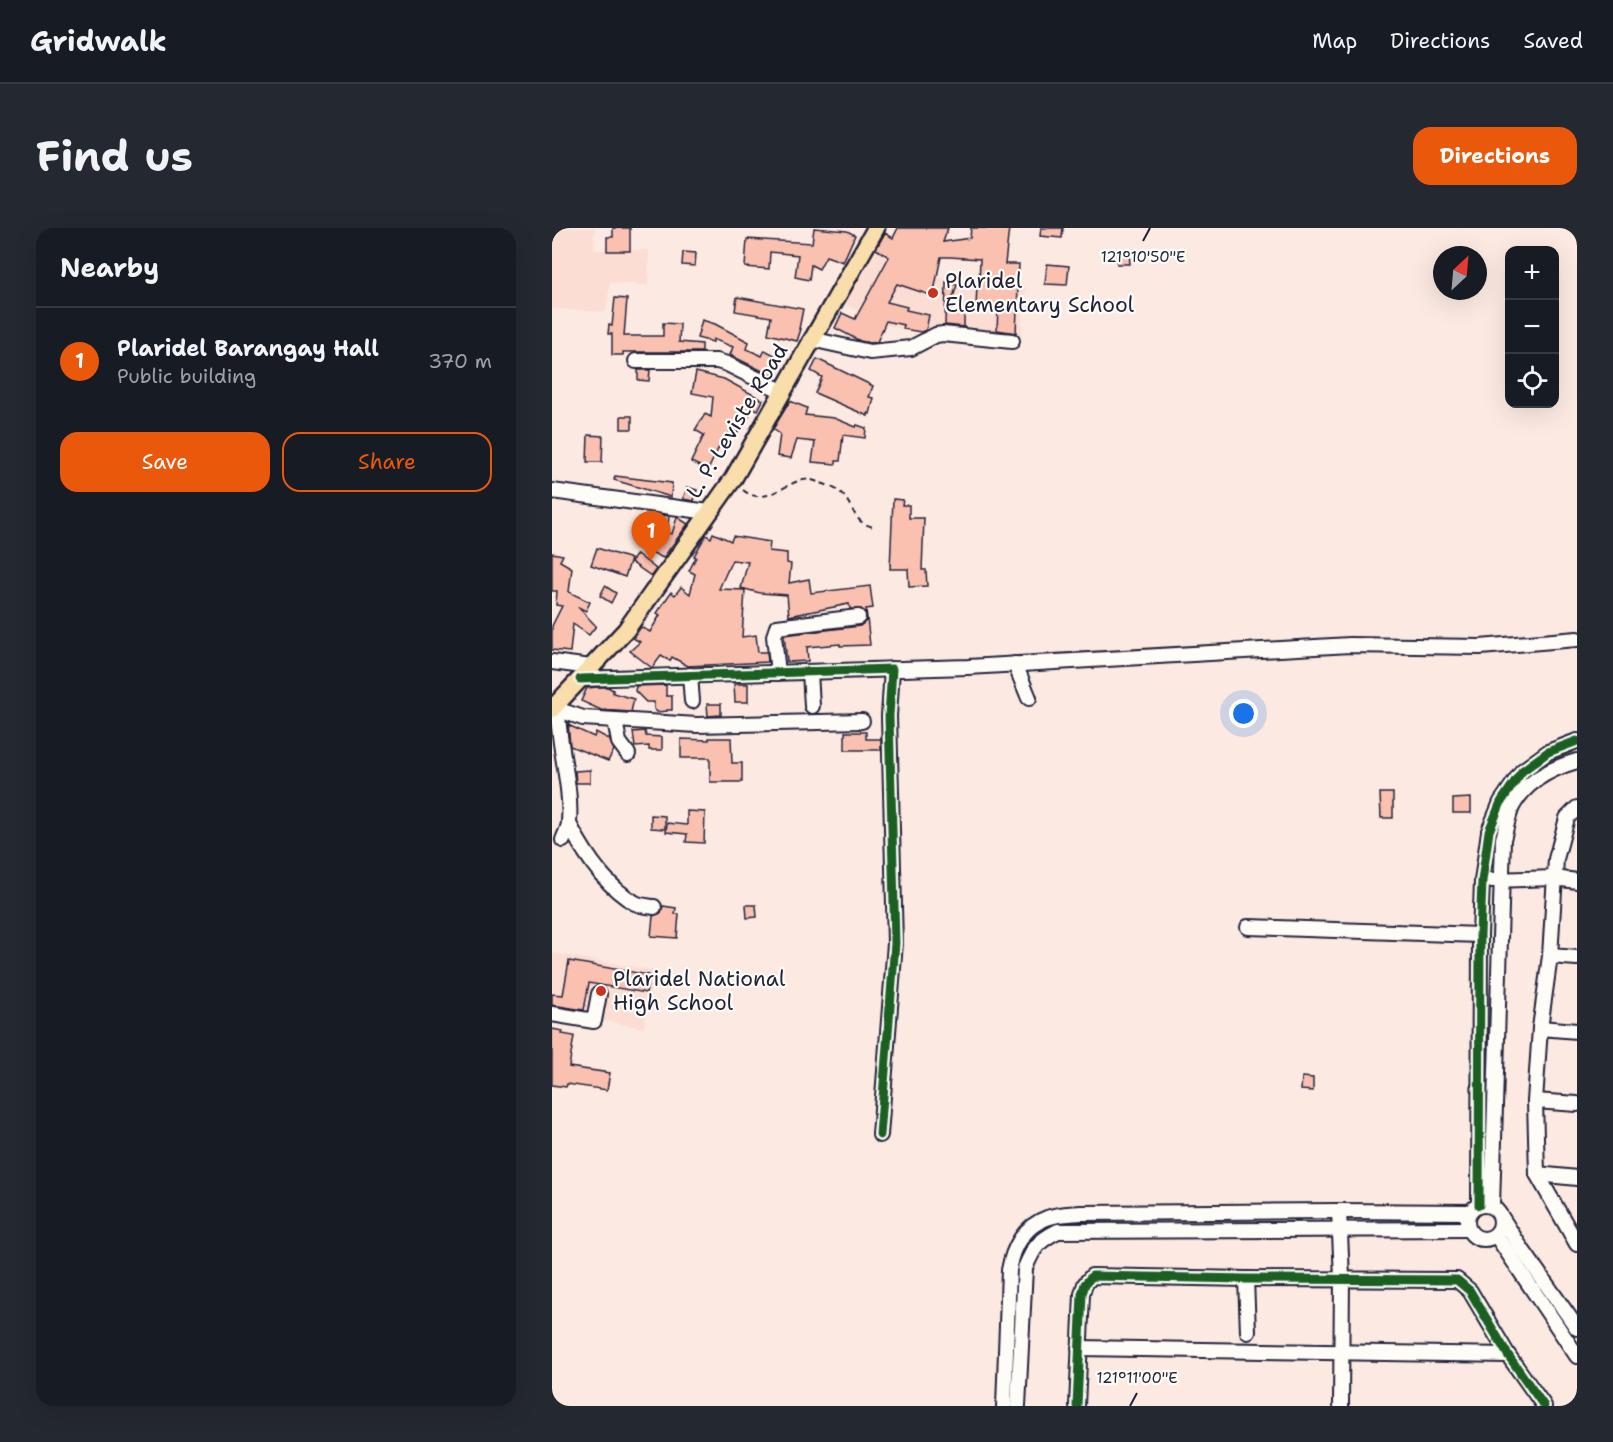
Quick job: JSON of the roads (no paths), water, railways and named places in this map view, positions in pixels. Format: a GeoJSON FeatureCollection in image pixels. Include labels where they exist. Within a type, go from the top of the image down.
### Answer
{"type":"FeatureCollection","features":[{"type":"Feature","properties":{"kind":"main road","name":"L. P. Leviste Road"},"geometry":{"type":"LineString","coordinates":[[555,705],[626,630],[733,479],[876,228]]}},
{"type":"Feature","properties":{"kind":"street"},"geometry":{"type":"LineString","coordinates":[[812,339],[870,352],[911,348],[936,334],[1012,341]]}},
{"type":"Feature","properties":{"kind":"street"},"geometry":{"type":"LineString","coordinates":[[636,361],[717,361],[782,392]]}},
{"type":"Feature","properties":{"kind":"street"},"geometry":{"type":"LineString","coordinates":[[552,491],[710,512]]}},
{"type":"Feature","properties":{"kind":"street"},"geometry":{"type":"LineString","coordinates":[[778,673],[774,636],[777,627],[858,617]]}},
{"type":"Feature","properties":{"kind":"street"},"geometry":{"type":"LineString","coordinates":[[552,662],[585,673],[690,675],[1015,664],[1350,645],[1480,647],[1577,639]]}},
{"type":"Feature","properties":{"kind":"street"},"geometry":{"type":"LineString","coordinates":[[1015,664],[1029,698]]}},
{"type":"Feature","properties":{"kind":"street"},"geometry":{"type":"LineString","coordinates":[[880,1135],[895,944],[889,716],[892,669]]}},
{"type":"Feature","properties":{"kind":"street"},"geometry":{"type":"LineString","coordinates":[[810,672],[812,705]]}},
{"type":"Feature","properties":{"kind":"street"},"geometry":{"type":"LineString","coordinates":[[690,675],[692,701]]}},
{"type":"Feature","properties":{"kind":"street"},"geometry":{"type":"LineString","coordinates":[[555,705],[584,718],[697,725],[862,720]]}},
{"type":"Feature","properties":{"kind":"street"},"geometry":{"type":"LineString","coordinates":[[555,705],[567,784],[569,824],[580,847],[613,885],[637,904],[654,907]]}},
{"type":"Feature","properties":{"kind":"street"},"geometry":{"type":"LineString","coordinates":[[615,720],[619,742],[628,754]]}},
{"type":"Feature","properties":{"kind":"street"},"geometry":{"type":"LineString","coordinates":[[1577,741],[1548,752],[1522,771],[1501,802],[1489,831],[1482,880],[1480,935],[1485,1209],[1521,1248],[1577,1328]]}},
{"type":"Feature","properties":{"kind":"street"},"geometry":{"type":"LineString","coordinates":[[1485,1209],[1503,839],[1513,807],[1531,783],[1556,767],[1577,761]]}},
{"type":"Feature","properties":{"kind":"street"},"geometry":{"type":"LineString","coordinates":[[1577,808],[1567,818],[1561,836],[1554,878],[1550,956],[1540,1028],[1535,1101],[1537,1174],[1577,1244]]}},
{"type":"Feature","properties":{"kind":"street"},"geometry":{"type":"LineString","coordinates":[[563,840],[569,824]]}},
{"type":"Feature","properties":{"kind":"street"},"geometry":{"type":"LineString","coordinates":[[1482,880],[1554,878],[1577,880]]}},
{"type":"Feature","properties":{"kind":"street"},"geometry":{"type":"LineString","coordinates":[[1248,927],[1480,935]]}},
{"type":"Feature","properties":{"kind":"street"},"geometry":{"type":"LineString","coordinates":[[1550,956],[1577,958]]}},
{"type":"Feature","properties":{"kind":"street"},"geometry":{"type":"LineString","coordinates":[[552,1014],[594,1021],[598,994]]}},
{"type":"Feature","properties":{"kind":"street"},"geometry":{"type":"LineString","coordinates":[[1540,1028],[1577,1031]]}},
{"type":"Feature","properties":{"kind":"street"},"geometry":{"type":"LineString","coordinates":[[1535,1101],[1577,1104]]}},
{"type":"Feature","properties":{"kind":"street"},"geometry":{"type":"LineString","coordinates":[[1537,1174],[1577,1178]]}},
{"type":"Feature","properties":{"kind":"street"},"geometry":{"type":"LineString","coordinates":[[1004,1406],[1012,1255],[1019,1241],[1031,1227],[1047,1218],[1081,1213],[1485,1209],[1502,1226],[1496,1235],[1486,1240],[1475,1237],[1468,1229],[1467,1220],[1485,1209]]}},
{"type":"Feature","properties":{"kind":"street"},"geometry":{"type":"LineString","coordinates":[[1339,1210],[1342,1278],[1341,1406]]}},
{"type":"Feature","properties":{"kind":"street"},"geometry":{"type":"LineString","coordinates":[[1018,1406],[1025,1268],[1033,1249],[1042,1239],[1058,1231],[1468,1229]]}},
{"type":"Feature","properties":{"kind":"street"},"geometry":{"type":"LineString","coordinates":[[1496,1235],[1577,1356]]}},
{"type":"Feature","properties":{"kind":"street"},"geometry":{"type":"LineString","coordinates":[[1077,1406],[1082,1294],[1085,1284],[1092,1276],[1457,1280],[1470,1291],[1508,1355],[1544,1406]]}},
{"type":"Feature","properties":{"kind":"street"},"geometry":{"type":"LineString","coordinates":[[1246,1279],[1248,1332]]}},
{"type":"Feature","properties":{"kind":"street"},"geometry":{"type":"LineString","coordinates":[[1079,1348],[1508,1355]]}},
{"type":"Feature","properties":{"kind":"place","name":"Plaridel Elementary School"},"geometry":{"type":"Point","coordinates":[933,293]}},
{"type":"Feature","properties":{"kind":"place","name":"Plaridel Barangay Hall"},"geometry":{"type":"Point","coordinates":[651,561]}},
{"type":"Feature","properties":{"kind":"place","name":"Plaridel National High School"},"geometry":{"type":"Point","coordinates":[601,991]}}]}
